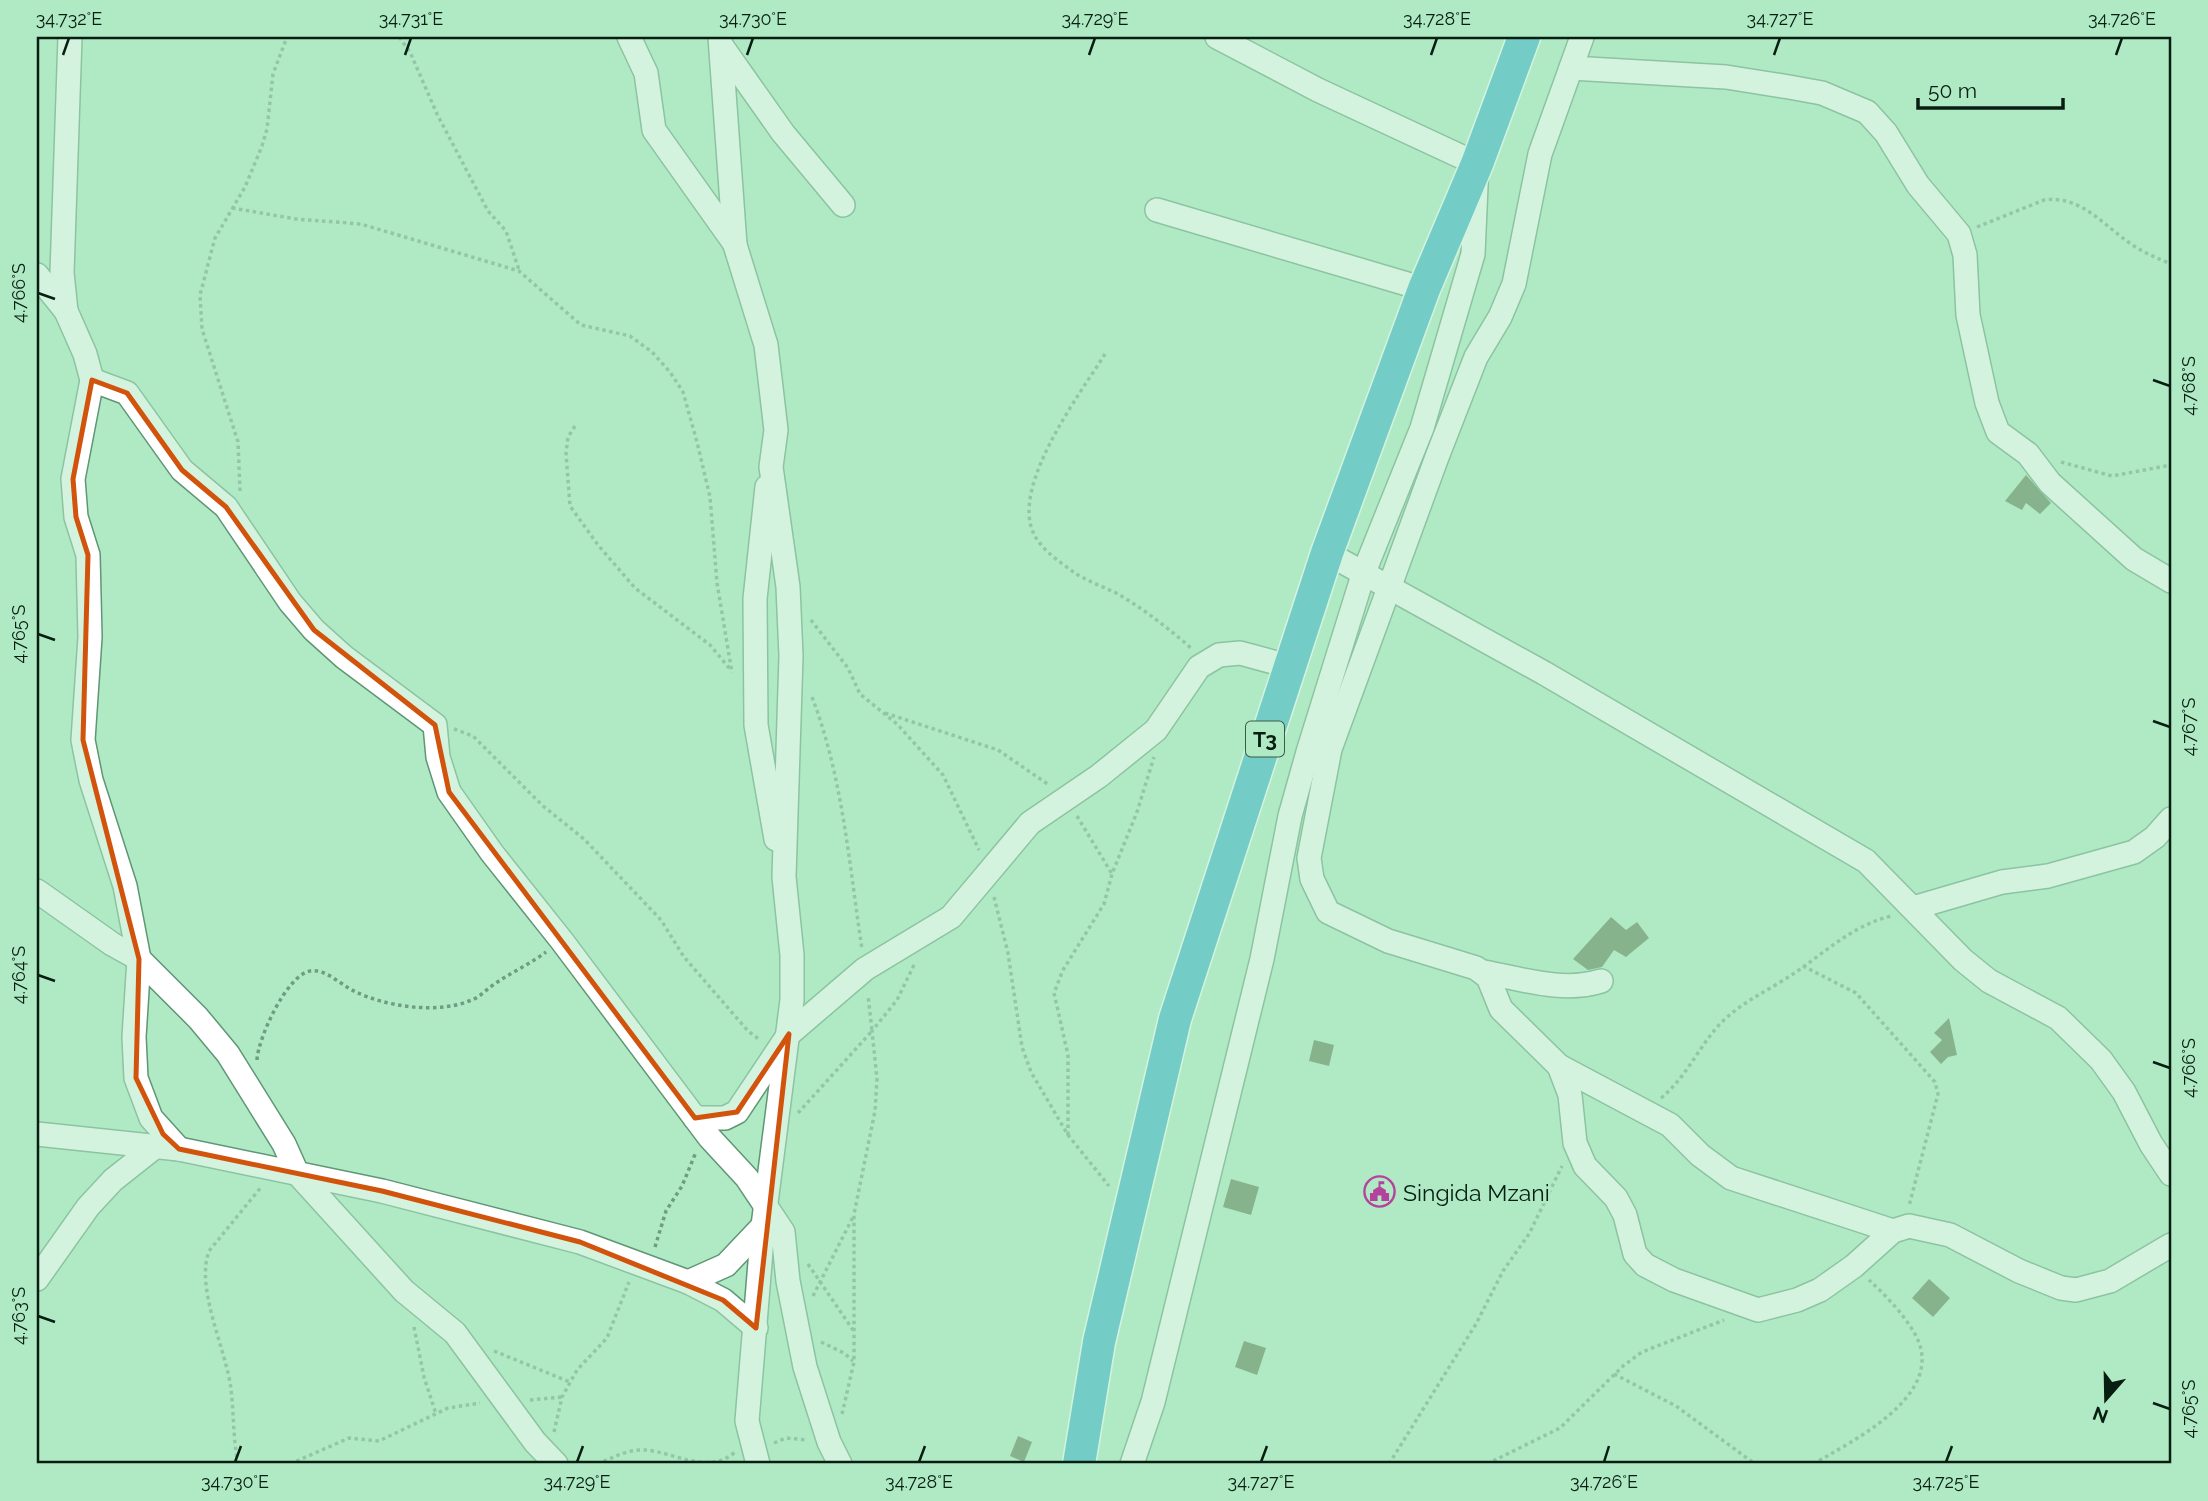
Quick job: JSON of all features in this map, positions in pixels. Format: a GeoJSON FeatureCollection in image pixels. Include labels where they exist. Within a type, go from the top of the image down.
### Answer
{"type":"FeatureCollection","features":[{"type":"Feature","properties":{"kind":"highway","name":"T3"},"geometry":{"type":"LineString","coordinates":[[1079,1464],[1099,1342],[1175,1019],[1326,553],[1424,289],[1477,163],[1524,37]]}},
{"type":"Feature","properties":{"kind":"street"},"geometry":{"type":"LineString","coordinates":[[66,311],[61,244],[69,155],[70,37]]}},
{"type":"Feature","properties":{"kind":"street"},"geometry":{"type":"LineString","coordinates":[[629,37],[646,73],[654,130],[735,245]]}},
{"type":"Feature","properties":{"kind":"street"},"geometry":{"type":"LineString","coordinates":[[1132,1464],[1153,1402],[1256,981],[1290,816],[1364,572],[1422,428],[1473,254],[1477,163],[1318,90],[1217,37]]}},
{"type":"Feature","properties":{"kind":"street"},"geometry":{"type":"LineString","coordinates":[[1582,37],[1539,154],[1514,284],[1500,317],[1476,357],[1388,586],[1330,748],[1309,858],[1312,878],[1321,903],[1343,921],[1419,952],[1484,972],[1564,986],[1586,986],[1601,981]]}},
{"type":"Feature","properties":{"kind":"street"},"geometry":{"type":"LineString","coordinates":[[720,41],[735,245],[766,345],[776,430],[761,526],[755,599],[756,725],[784,877],[792,955],[773,1140],[771,1223],[756,1328],[747,1421],[755,1453]]}},
{"type":"Feature","properties":{"kind":"street"},"geometry":{"type":"LineString","coordinates":[[720,41],[803,158],[843,205]]}},
{"type":"Feature","properties":{"kind":"street"},"geometry":{"type":"LineString","coordinates":[[1571,68],[1726,77],[1822,93],[1867,112],[1886,133],[1918,185],[1959,234],[1965,255],[1968,316],[1990,413],[1998,432],[2028,454],[2050,483],[2134,559],[2171,581]]}},
{"type":"Feature","properties":{"kind":"street"},"geometry":{"type":"LineString","coordinates":[[1157,210],[1424,289]]}},
{"type":"Feature","properties":{"kind":"street"},"geometry":{"type":"LineString","coordinates":[[37,275],[66,311],[85,354],[92,380],[74,479],[76,517],[88,555],[90,637],[83,740],[92,780],[125,886],[139,959],[134,1037],[136,1078],[152,1118],[179,1149]]}},
{"type":"Feature","properties":{"kind":"street"},"geometry":{"type":"LineString","coordinates":[[92,380],[127,393],[182,470],[226,508],[290,601],[314,630],[344,657],[435,725],[438,757],[449,792],[492,853],[562,941],[710,1138],[747,1178],[771,1223],[788,1281],[805,1367],[829,1442],[840,1464]]}},
{"type":"Feature","properties":{"kind":"street"},"geometry":{"type":"LineString","coordinates":[[771,467],[788,587],[791,656],[784,877]]}},
{"type":"Feature","properties":{"kind":"street"},"geometry":{"type":"LineString","coordinates":[[1326,553],[1364,572],[1866,861],[1963,960],[1989,981],[2058,1018],[2101,1059],[2124,1092],[2151,1144],[2171,1174]]}},
{"type":"Feature","properties":{"kind":"street"},"geometry":{"type":"LineString","coordinates":[[695,1118],[725,1118],[737,1112],[782,1043],[865,969],[928,932],[958,910],[989,869],[1030,823],[1157,730],[1194,674],[1206,661],[1219,655],[1240,653],[1288,666]]}},
{"type":"Feature","properties":{"kind":"street"},"geometry":{"type":"LineString","coordinates":[[1913,908],[2002,881],[2058,873],[2134,852],[2155,837],[2171,819]]}},
{"type":"Feature","properties":{"kind":"street"},"geometry":{"type":"LineString","coordinates":[[37,891],[111,944],[139,959],[214,1035],[284,1144],[297,1173],[404,1291],[455,1334],[550,1459]]}},
{"type":"Feature","properties":{"kind":"street"},"geometry":{"type":"LineString","coordinates":[[1484,972],[1491,981],[1495,1000],[1501,1009],[1559,1066],[1590,1080],[1642,1112],[1670,1125],[1700,1155],[1731,1178],[1897,1229]]}},
{"type":"Feature","properties":{"kind":"street"},"geometry":{"type":"LineString","coordinates":[[1559,1066],[1570,1095],[1576,1143],[1586,1166],[1615,1198],[1625,1215],[1634,1254],[1645,1265],[1674,1280],[1758,1310],[1809,1296],[1854,1266],[1897,1229],[1909,1226],[1950,1235],[2019,1271],[2061,1288],[2076,1290],[2110,1281],[2171,1245]]}},
{"type":"Feature","properties":{"kind":"street"},"geometry":{"type":"LineString","coordinates":[[37,1134],[179,1149],[382,1191],[580,1242],[641,1267],[688,1282],[723,1300],[756,1328]]}},
{"type":"Feature","properties":{"kind":"street"},"geometry":{"type":"LineString","coordinates":[[37,1279],[88,1207],[113,1180],[156,1146]]}},
{"type":"Feature","properties":{"kind":"street"},"geometry":{"type":"LineString","coordinates":[[688,1282],[726,1265],[771,1223]]}},
{"type":"Feature","properties":{"kind":"path"},"geometry":{"type":"LineString","coordinates":[[241,501],[238,442],[220,392],[199,314],[204,272],[215,238],[262,146],[273,74],[287,37]]}},
{"type":"Feature","properties":{"kind":"path"},"geometry":{"type":"LineString","coordinates":[[399,37],[410,52],[437,114],[488,211],[506,231],[519,271]]}},
{"type":"Feature","properties":{"kind":"path"},"geometry":{"type":"LineString","coordinates":[[1959,234],[2055,199],[2076,204],[2101,218],[2128,242],[2150,256],[2171,264]]}},
{"type":"Feature","properties":{"kind":"path"},"geometry":{"type":"LineString","coordinates":[[232,208],[296,219],[361,224],[519,271],[581,325],[630,336],[652,352],[683,392],[710,497],[718,583],[732,673]]}},
{"type":"Feature","properties":{"kind":"path"},"geometry":{"type":"LineString","coordinates":[[1105,354],[1037,473],[1030,505],[1033,533],[1055,558],[1077,574],[1115,593],[1164,624],[1206,661]]}},
{"type":"Feature","properties":{"kind":"path"},"geometry":{"type":"LineString","coordinates":[[575,426],[568,437],[566,453],[570,506],[598,545],[635,588],[710,645],[736,680]]}},
{"type":"Feature","properties":{"kind":"path"},"geometry":{"type":"LineString","coordinates":[[2028,454],[2112,476],[2171,465]]}},
{"type":"Feature","properties":{"kind":"path"},"geometry":{"type":"LineString","coordinates":[[788,587],[848,668],[860,694],[914,742],[950,786],[989,869],[1008,953],[1021,1046],[1031,1072],[1068,1135],[1130,1212]]}},
{"type":"Feature","properties":{"kind":"path"},"geometry":{"type":"LineString","coordinates":[[597,1464],[630,1451],[645,1450],[717,1463],[755,1453],[786,1438],[829,1442],[841,1419],[854,1362],[854,1214],[875,1111],[877,1079],[848,835],[813,698],[791,656]]}},
{"type":"Feature","properties":{"kind":"path"},"geometry":{"type":"LineString","coordinates":[[880,711],[998,750],[1067,798],[1112,874]]}},
{"type":"Feature","properties":{"kind":"path"},"geometry":{"type":"LineString","coordinates":[[435,725],[472,736],[543,806],[584,839],[662,920],[684,957],[748,1031],[782,1043]]}},
{"type":"Feature","properties":{"kind":"path"},"geometry":{"type":"LineString","coordinates":[[1068,1135],[1068,1055],[1054,993],[1063,970],[1104,904],[1112,874],[1153,763],[1157,730]]}},
{"type":"Feature","properties":{"kind":"path"},"geometry":{"type":"LineString","coordinates":[[1642,1112],[1682,1078],[1723,1021],[1750,997],[1782,981],[1848,933],[1913,908]]}},
{"type":"Feature","properties":{"kind":"path"},"geometry":{"type":"LineString","coordinates":[[773,1140],[872,1031],[902,993],[928,932]]}},
{"type":"Feature","properties":{"kind":"path"},"geometry":{"type":"LineString","coordinates":[[254,1095],[258,1049],[262,1036],[300,975],[319,971],[378,1002],[410,1006],[453,1005],[475,999],[562,941]]}},
{"type":"Feature","properties":{"kind":"path"},"geometry":{"type":"LineString","coordinates":[[1802,966],[1856,993],[1936,1082],[1938,1094],[1897,1229]]}},
{"type":"Feature","properties":{"kind":"path"},"geometry":{"type":"LineString","coordinates":[[1389,1464],[1476,1324],[1503,1271],[1529,1234],[1560,1173],[1575,1131]]}},
{"type":"Feature","properties":{"kind":"path"},"geometry":{"type":"LineString","coordinates":[[550,1459],[562,1397],[570,1382],[607,1338],[666,1211],[682,1186],[696,1153],[710,1138]]}},
{"type":"Feature","properties":{"kind":"path"},"geometry":{"type":"LineString","coordinates":[[238,1464],[231,1389],[209,1294],[205,1259],[257,1195],[271,1169]]}},
{"type":"Feature","properties":{"kind":"path"},"geometry":{"type":"LineString","coordinates":[[820,1280],[854,1214]]}},
{"type":"Feature","properties":{"kind":"path"},"geometry":{"type":"LineString","coordinates":[[771,1223],[820,1280],[853,1331]]}},
{"type":"Feature","properties":{"kind":"path"},"geometry":{"type":"LineString","coordinates":[[1813,1464],[1883,1421],[1904,1400],[1920,1371],[1918,1339],[1890,1300],[1854,1266]]}},
{"type":"Feature","properties":{"kind":"path"},"geometry":{"type":"LineString","coordinates":[[404,1291],[436,1414]]}},
{"type":"Feature","properties":{"kind":"path"},"geometry":{"type":"LineString","coordinates":[[1487,1464],[1560,1428],[1614,1374],[1642,1352],[1758,1310]]}},
{"type":"Feature","properties":{"kind":"path"},"geometry":{"type":"LineString","coordinates":[[455,1334],[570,1382]]}},
{"type":"Feature","properties":{"kind":"path"},"geometry":{"type":"LineString","coordinates":[[799,1334],[838,1350],[854,1362]]}},
{"type":"Feature","properties":{"kind":"path"},"geometry":{"type":"LineString","coordinates":[[1614,1374],[1676,1406],[1755,1464]]}},
{"type":"Feature","properties":{"kind":"path"},"geometry":{"type":"LineString","coordinates":[[290,1464],[349,1438],[379,1441],[461,1405],[562,1397]]}},
{"type":"Feature","properties":{"kind":"highlighted area"},"geometry":{"type":"Polygon","coordinates":[[[92,380],[127,393],[182,470],[226,507],[314,630],[435,725],[449,792],[695,1118],[737,1112],[789,1034],[756,1328],[723,1300],[580,1242],[382,1191],[179,1149],[163,1134],[136,1078],[139,959],[83,740],[88,555],[76,517],[73,479],[92,380]]]}},
{"type":"Feature","properties":{"kind":"building"},"geometry":{"type":"Polygon","coordinates":[[[2026,475],[2051,503],[2040,514],[2026,503],[2022,510],[2005,501],[2026,475]]]}},
{"type":"Feature","properties":{"kind":"building"},"geometry":{"type":"Polygon","coordinates":[[[1611,917],[1626,930],[1637,922],[1649,938],[1626,957],[1614,950],[1602,967],[1588,970],[1573,959],[1611,917]]]}},
{"type":"Feature","properties":{"kind":"building"},"geometry":{"type":"Polygon","coordinates":[[[1949,1018],[1957,1055],[1948,1057],[1941,1064],[1930,1052],[1942,1040],[1934,1033],[1949,1018]]]}},
{"type":"Feature","properties":{"kind":"building"},"geometry":{"type":"Polygon","coordinates":[[[1314,1040],[1334,1045],[1329,1066],[1309,1061],[1314,1040]]]}},
{"type":"Feature","properties":{"kind":"building"},"geometry":{"type":"Polygon","coordinates":[[[1231,1179],[1259,1187],[1251,1215],[1223,1207],[1231,1179]]]}},
{"type":"Feature","properties":{"kind":"building"},"geometry":{"type":"Polygon","coordinates":[[[1929,1279],[1950,1298],[1933,1317],[1912,1298],[1929,1279]]]}},
{"type":"Feature","properties":{"kind":"building"},"geometry":{"type":"Polygon","coordinates":[[[1244,1341],[1266,1348],[1257,1375],[1235,1367],[1244,1341]]]}},
{"type":"Feature","properties":{"kind":"building"},"geometry":{"type":"Polygon","coordinates":[[[1018,1436],[1032,1442],[1024,1462],[1010,1456],[1018,1436]]]}},
{"type":"Feature","properties":{"kind":"place","name":"Singida Mzani"},"geometry":{"type":"Point","coordinates":[1380,1192]}}]}
